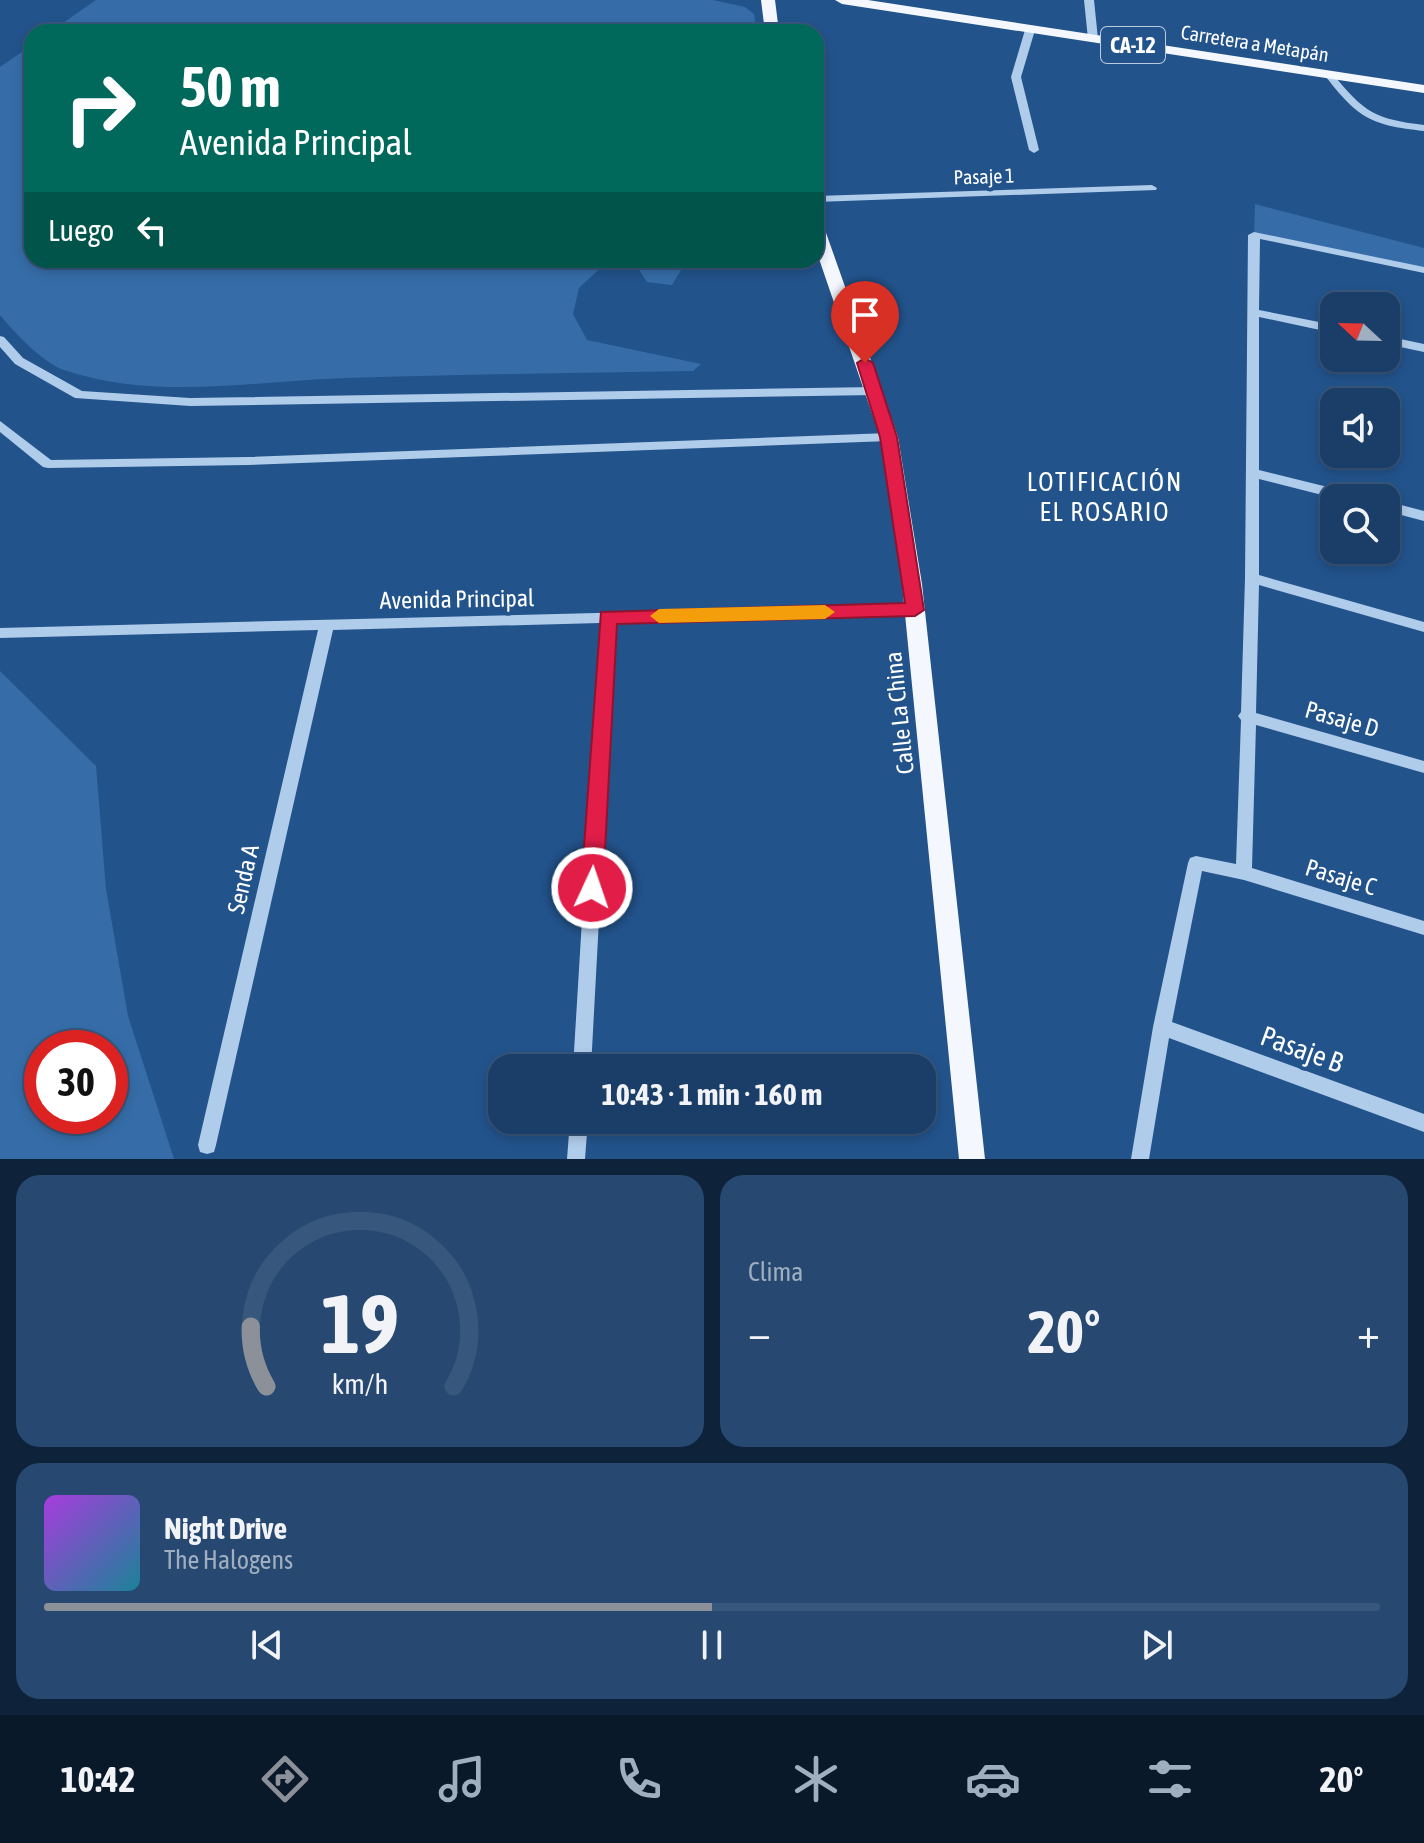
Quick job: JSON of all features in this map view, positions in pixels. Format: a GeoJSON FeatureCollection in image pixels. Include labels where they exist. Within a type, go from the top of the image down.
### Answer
{"type":"FeatureCollection","features":[{"type":"Feature","properties":{"kind":"main road"},"geometry":{"type":"LineString","coordinates":[[768,0],[771,24]]}},
{"type":"Feature","properties":{"kind":"main road","name":"Carretera a Metapán"},"geometry":{"type":"LineString","coordinates":[[842,0],[1424,89]]}},
{"type":"Feature","properties":{"kind":"main road","name":"Calle La China"},"geometry":{"type":"LineString","coordinates":[[824,249],[889,437],[915,610],[972,1159]]}},
{"type":"Feature","properties":{"kind":"street"},"geometry":{"type":"LineString","coordinates":[[1089,0],[1093,39]]}},
{"type":"Feature","properties":{"kind":"street"},"geometry":{"type":"LineString","coordinates":[[1030,30],[1016,77],[1034,150]]}},
{"type":"Feature","properties":{"kind":"street"},"geometry":{"type":"LineString","coordinates":[[1329,75],[1358,112],[1391,124],[1424,128]]}},
{"type":"Feature","properties":{"kind":"street","name":"Pasaje 1"},"geometry":{"type":"LineString","coordinates":[[824,199],[1152,188]]}},
{"type":"Feature","properties":{"kind":"street"},"geometry":{"type":"LineString","coordinates":[[1244,873],[1252,578],[1254,235],[1424,270]]}},
{"type":"Feature","properties":{"kind":"street"},"geometry":{"type":"LineString","coordinates":[[1254,312],[1320,326]]}},
{"type":"Feature","properties":{"kind":"street"},"geometry":{"type":"LineString","coordinates":[[0,340],[19,361],[79,395],[190,402],[875,391]]}},
{"type":"Feature","properties":{"kind":"street"},"geometry":{"type":"LineString","coordinates":[[1400,343],[1424,348]]}},
{"type":"Feature","properties":{"kind":"street"},"geometry":{"type":"LineString","coordinates":[[0,425],[48,464],[248,461],[889,437]]}},
{"type":"Feature","properties":{"kind":"street"},"geometry":{"type":"LineString","coordinates":[[1252,473],[1320,490]]}},
{"type":"Feature","properties":{"kind":"street"},"geometry":{"type":"LineString","coordinates":[[1400,510],[1424,516]]}},
{"type":"Feature","properties":{"kind":"street"},"geometry":{"type":"LineString","coordinates":[[1252,578],[1424,627]]}},
{"type":"Feature","properties":{"kind":"street","name":"Avenida Principal"},"geometry":{"type":"LineString","coordinates":[[0,633],[915,610]]}},
{"type":"Feature","properties":{"kind":"street"},"geometry":{"type":"LineString","coordinates":[[583,1054],[608,617]]}},
{"type":"Feature","properties":{"kind":"street","name":"Senda A"},"geometry":{"type":"LineString","coordinates":[[207,1145],[327,624]]}},
{"type":"Feature","properties":{"kind":"street","name":"Pasaje D"},"geometry":{"type":"LineString","coordinates":[[1246,716],[1424,767]]}},
{"type":"Feature","properties":{"kind":"street","name":"Pasaje C"},"geometry":{"type":"LineString","coordinates":[[1162,1027],[1196,863],[1244,873],[1424,928]]}},
{"type":"Feature","properties":{"kind":"street"},"geometry":{"type":"LineString","coordinates":[[1140,1159],[1162,1027]]}},
{"type":"Feature","properties":{"kind":"street","name":"Pasaje B"},"geometry":{"type":"LineString","coordinates":[[1162,1027],[1424,1123]]}},
{"type":"Feature","properties":{"kind":"street"},"geometry":{"type":"LineString","coordinates":[[576,1159],[578,1134]]}},
{"type":"Feature","properties":{"kind":"shaded area"},"geometry":{"type":"Polygon","coordinates":[[[96,0],[713,0],[745,7],[754,14],[756,24],[62,24],[96,0]]]}},
{"type":"Feature","properties":{"kind":"shaded area"},"geometry":{"type":"Polygon","coordinates":[[[24,50],[24,268],[601,268],[579,288],[573,314],[587,340],[701,364],[693,371],[390,377],[204,387],[134,385],[64,370],[29,346],[0,315],[0,67],[24,50]]]}},
{"type":"Feature","properties":{"kind":"shaded area"},"geometry":{"type":"Polygon","coordinates":[[[1255,204],[1424,248],[1424,270],[1254,235],[1255,204]]]}},
{"type":"Feature","properties":{"kind":"shaded area"},"geometry":{"type":"Polygon","coordinates":[[[638,268],[682,268],[672,285],[647,282],[638,268]]]}},
{"type":"Feature","properties":{"kind":"shaded area"},"geometry":{"type":"Polygon","coordinates":[[[0,671],[96,766],[106,889],[128,1016],[174,1159],[0,1159],[0,671]]]}},
{"type":"Feature","properties":{"kind":"slow traffic"},"geometry":{"type":"LineString","coordinates":[[659,616],[825,612]]}},
{"type":"Feature","properties":{"kind":"district","name":"LOTIFICACIÓN EL ROSARIO"},"geometry":{"type":"Point","coordinates":[1105,497]}},
{"type":"Feature","properties":{"kind":"route"},"geometry":{"type":"LineString","coordinates":[[592,888],[608,617],[915,610],[889,437],[865,363]]}}]}
